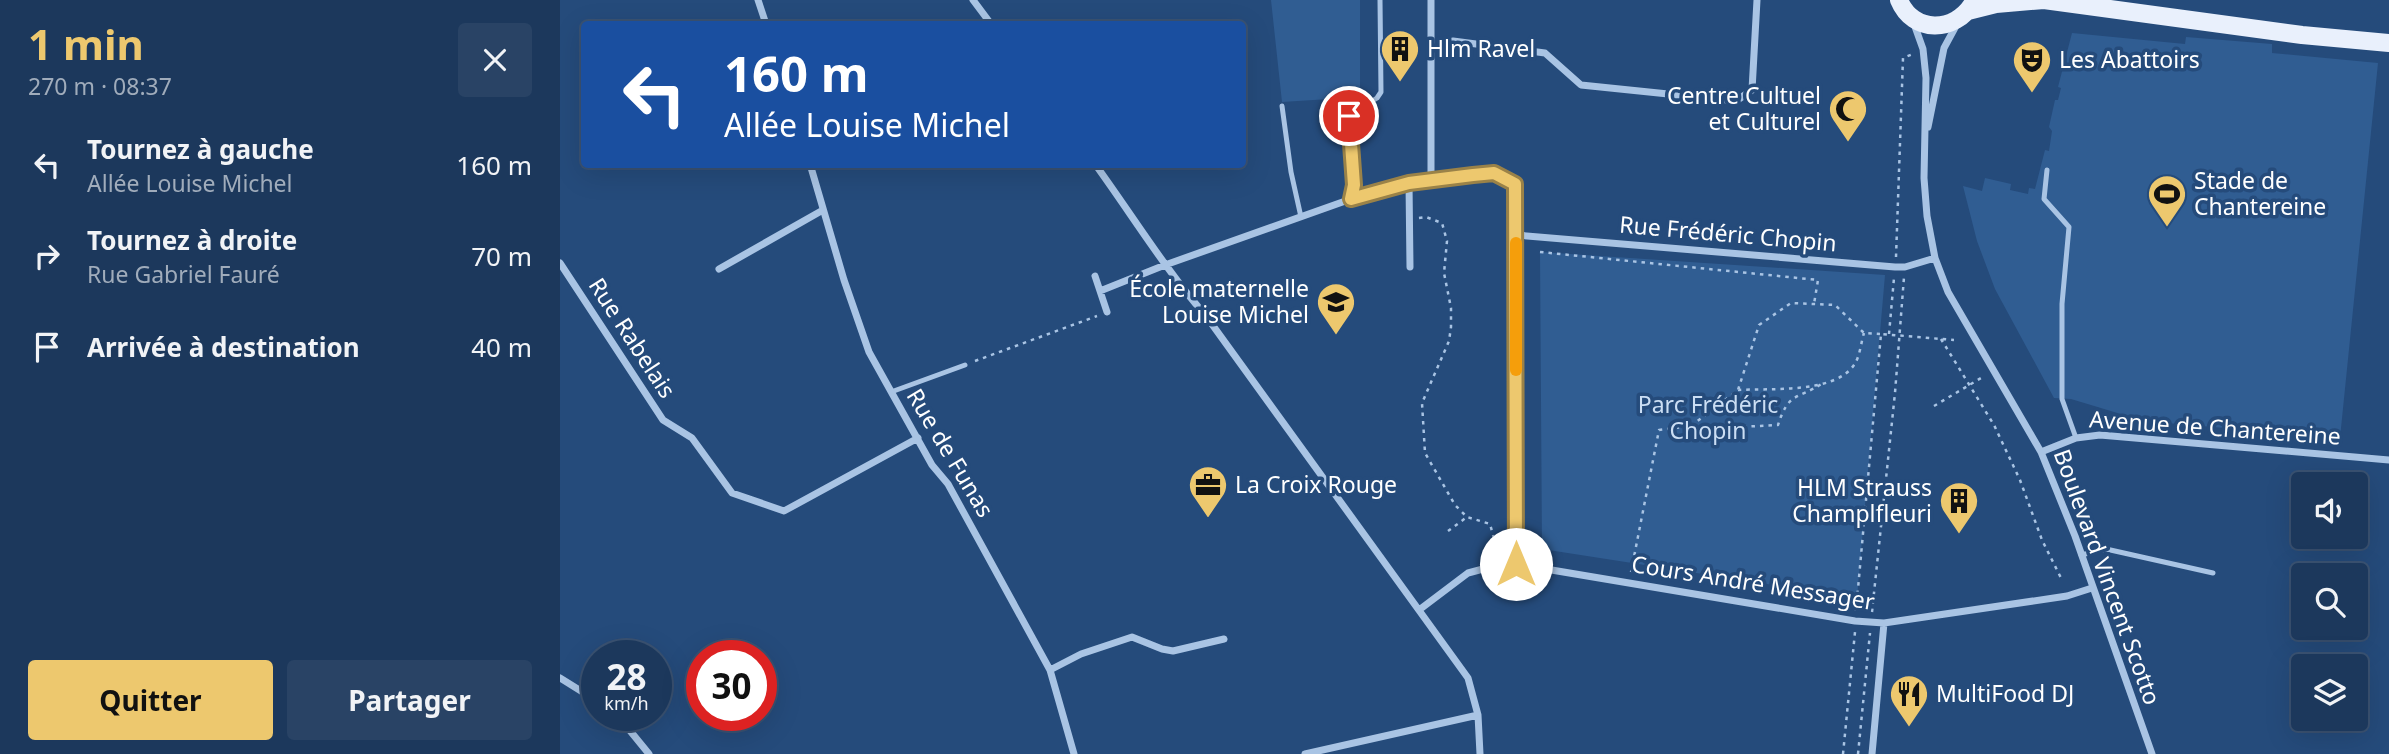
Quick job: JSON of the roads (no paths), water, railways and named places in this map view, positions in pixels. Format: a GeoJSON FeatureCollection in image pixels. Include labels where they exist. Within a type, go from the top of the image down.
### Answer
{"type":"FeatureCollection","features":[{"type":"Feature","properties":{"kind":"main road"},"geometry":{"type":"LineString","coordinates":[[1899,0],[1902,8],[1912,18],[1923,24],[1936,26],[1949,24],[1967,10],[1996,4],[2044,0],[2302,35],[2389,43]]}},
{"type":"Feature","properties":{"kind":"street"},"geometry":{"type":"LineString","coordinates":[[758,0],[765,21]]}},
{"type":"Feature","properties":{"kind":"street"},"geometry":{"type":"LineString","coordinates":[[973,0],[989,21]]}},
{"type":"Feature","properties":{"kind":"street"},"geometry":{"type":"LineString","coordinates":[[1431,0],[1431,179]]}},
{"type":"Feature","properties":{"kind":"street"},"geometry":{"type":"LineString","coordinates":[[1454,41],[1545,53],[1581,85],[1736,101],[1752,90],[1757,0]]}},
{"type":"Feature","properties":{"kind":"street","name":"Boulevard Vincent Scotto"},"geometry":{"type":"LineString","coordinates":[[1924,144],[1944,48],[1967,10]]}},
{"type":"Feature","properties":{"kind":"street","name":"Boulevard Vincent Scotto"},"geometry":{"type":"LineString","coordinates":[[1912,18],[1923,49],[1926,78],[1924,178],[1927,216],[1935,258],[1948,292],[2040,452],[2081,555],[2152,754]]}},
{"type":"Feature","properties":{"kind":"street"},"geometry":{"type":"LineString","coordinates":[[1349,116],[1354,185],[1351,199]]}},
{"type":"Feature","properties":{"kind":"street","name":"Rue de Funas"},"geometry":{"type":"LineString","coordinates":[[811,168],[869,352],[932,465],[948,484],[1050,670],[1074,754]]}},
{"type":"Feature","properties":{"kind":"street"},"geometry":{"type":"LineString","coordinates":[[1098,168],[1165,265],[1206,316],[1468,678],[1478,715],[1480,754]]}},
{"type":"Feature","properties":{"kind":"street"},"geometry":{"type":"LineString","coordinates":[[1100,291],[1351,199],[1409,183],[1494,173],[1515,184],[1516,564]]}},
{"type":"Feature","properties":{"kind":"street"},"geometry":{"type":"LineString","coordinates":[[1409,183],[1410,267]]}},
{"type":"Feature","properties":{"kind":"street"},"geometry":{"type":"LineString","coordinates":[[719,269],[823,210]]}},
{"type":"Feature","properties":{"kind":"street","name":"Rue Frédéric Chopin"},"geometry":{"type":"LineString","coordinates":[[1516,235],[1895,267],[1905,267],[1935,258]]}},
{"type":"Feature","properties":{"kind":"street","name":"Rue Rabelais"},"geometry":{"type":"LineString","coordinates":[[560,263],[663,420],[692,438],[732,493],[784,511],[918,438]]}},
{"type":"Feature","properties":{"kind":"street"},"geometry":{"type":"LineString","coordinates":[[1095,276],[1107,312]]}},
{"type":"Feature","properties":{"kind":"street","name":"Avenue de Chantereine"},"geometry":{"type":"LineString","coordinates":[[2040,452],[2076,438],[2100,435],[2389,460]]}},
{"type":"Feature","properties":{"kind":"street","name":"Cours André Messager"},"geometry":{"type":"LineString","coordinates":[[1419,610],[1468,573],[1498,565],[1516,564],[1855,621],[1884,623],[2067,596],[2092,588]]}},
{"type":"Feature","properties":{"kind":"street"},"geometry":{"type":"LineString","coordinates":[[1872,754],[1884,623]]}},
{"type":"Feature","properties":{"kind":"street"},"geometry":{"type":"LineString","coordinates":[[1050,670],[1081,654],[1132,637],[1173,651],[1224,639]]}},
{"type":"Feature","properties":{"kind":"street"},"geometry":{"type":"LineString","coordinates":[[560,678],[581,691]]}},
{"type":"Feature","properties":{"kind":"street"},"geometry":{"type":"LineString","coordinates":[[1305,754],[1478,715]]}},
{"type":"Feature","properties":{"kind":"street"},"geometry":{"type":"LineString","coordinates":[[630,731],[649,754]]}},
{"type":"Feature","properties":{"kind":"lane"},"geometry":{"type":"LineString","coordinates":[[1349,116],[1377,98],[1381,92],[1380,0]]}},
{"type":"Feature","properties":{"kind":"lane"},"geometry":{"type":"LineString","coordinates":[[1282,106],[1291,172],[1301,217]]}},
{"type":"Feature","properties":{"kind":"lane"},"geometry":{"type":"LineString","coordinates":[[2047,170],[2044,199],[2069,227],[2062,304],[2062,398],[2076,438]]}},
{"type":"Feature","properties":{"kind":"lane"},"geometry":{"type":"LineString","coordinates":[[891,392],[965,365]]}},
{"type":"Feature","properties":{"kind":"lane"},"geometry":{"type":"LineString","coordinates":[[2081,555],[2106,549],[2213,573]]}},
{"type":"Feature","properties":{"kind":"place","name":"Hlm Ravel"},"geometry":{"type":"Point","coordinates":[1400,83]}},
{"type":"Feature","properties":{"kind":"place","name":"Les Abattoirs"},"geometry":{"type":"Point","coordinates":[2032,94]}},
{"type":"Feature","properties":{"kind":"place","name":"Centre Cultuel et Culturel"},"geometry":{"type":"Point","coordinates":[1848,143]}},
{"type":"Feature","properties":{"kind":"place","name":"Stade de Chantereine"},"geometry":{"type":"Point","coordinates":[2167,228]}},
{"type":"Feature","properties":{"kind":"place","name":"École maternelle Louise Michel"},"geometry":{"type":"Point","coordinates":[1336,336]}},
{"type":"Feature","properties":{"kind":"place","name":"La Croix Rouge"},"geometry":{"type":"Point","coordinates":[1208,519]}},
{"type":"Feature","properties":{"kind":"place","name":"HLM Strauss Champlfleuri"},"geometry":{"type":"Point","coordinates":[1959,535]}},
{"type":"Feature","properties":{"kind":"place","name":"MultiFood DJ"},"geometry":{"type":"Point","coordinates":[1909,728]}},
{"type":"Feature","properties":{"kind":"park label","name":"Parc Frédéric Chopin"},"geometry":{"type":"Point","coordinates":[1708,418]}}]}
